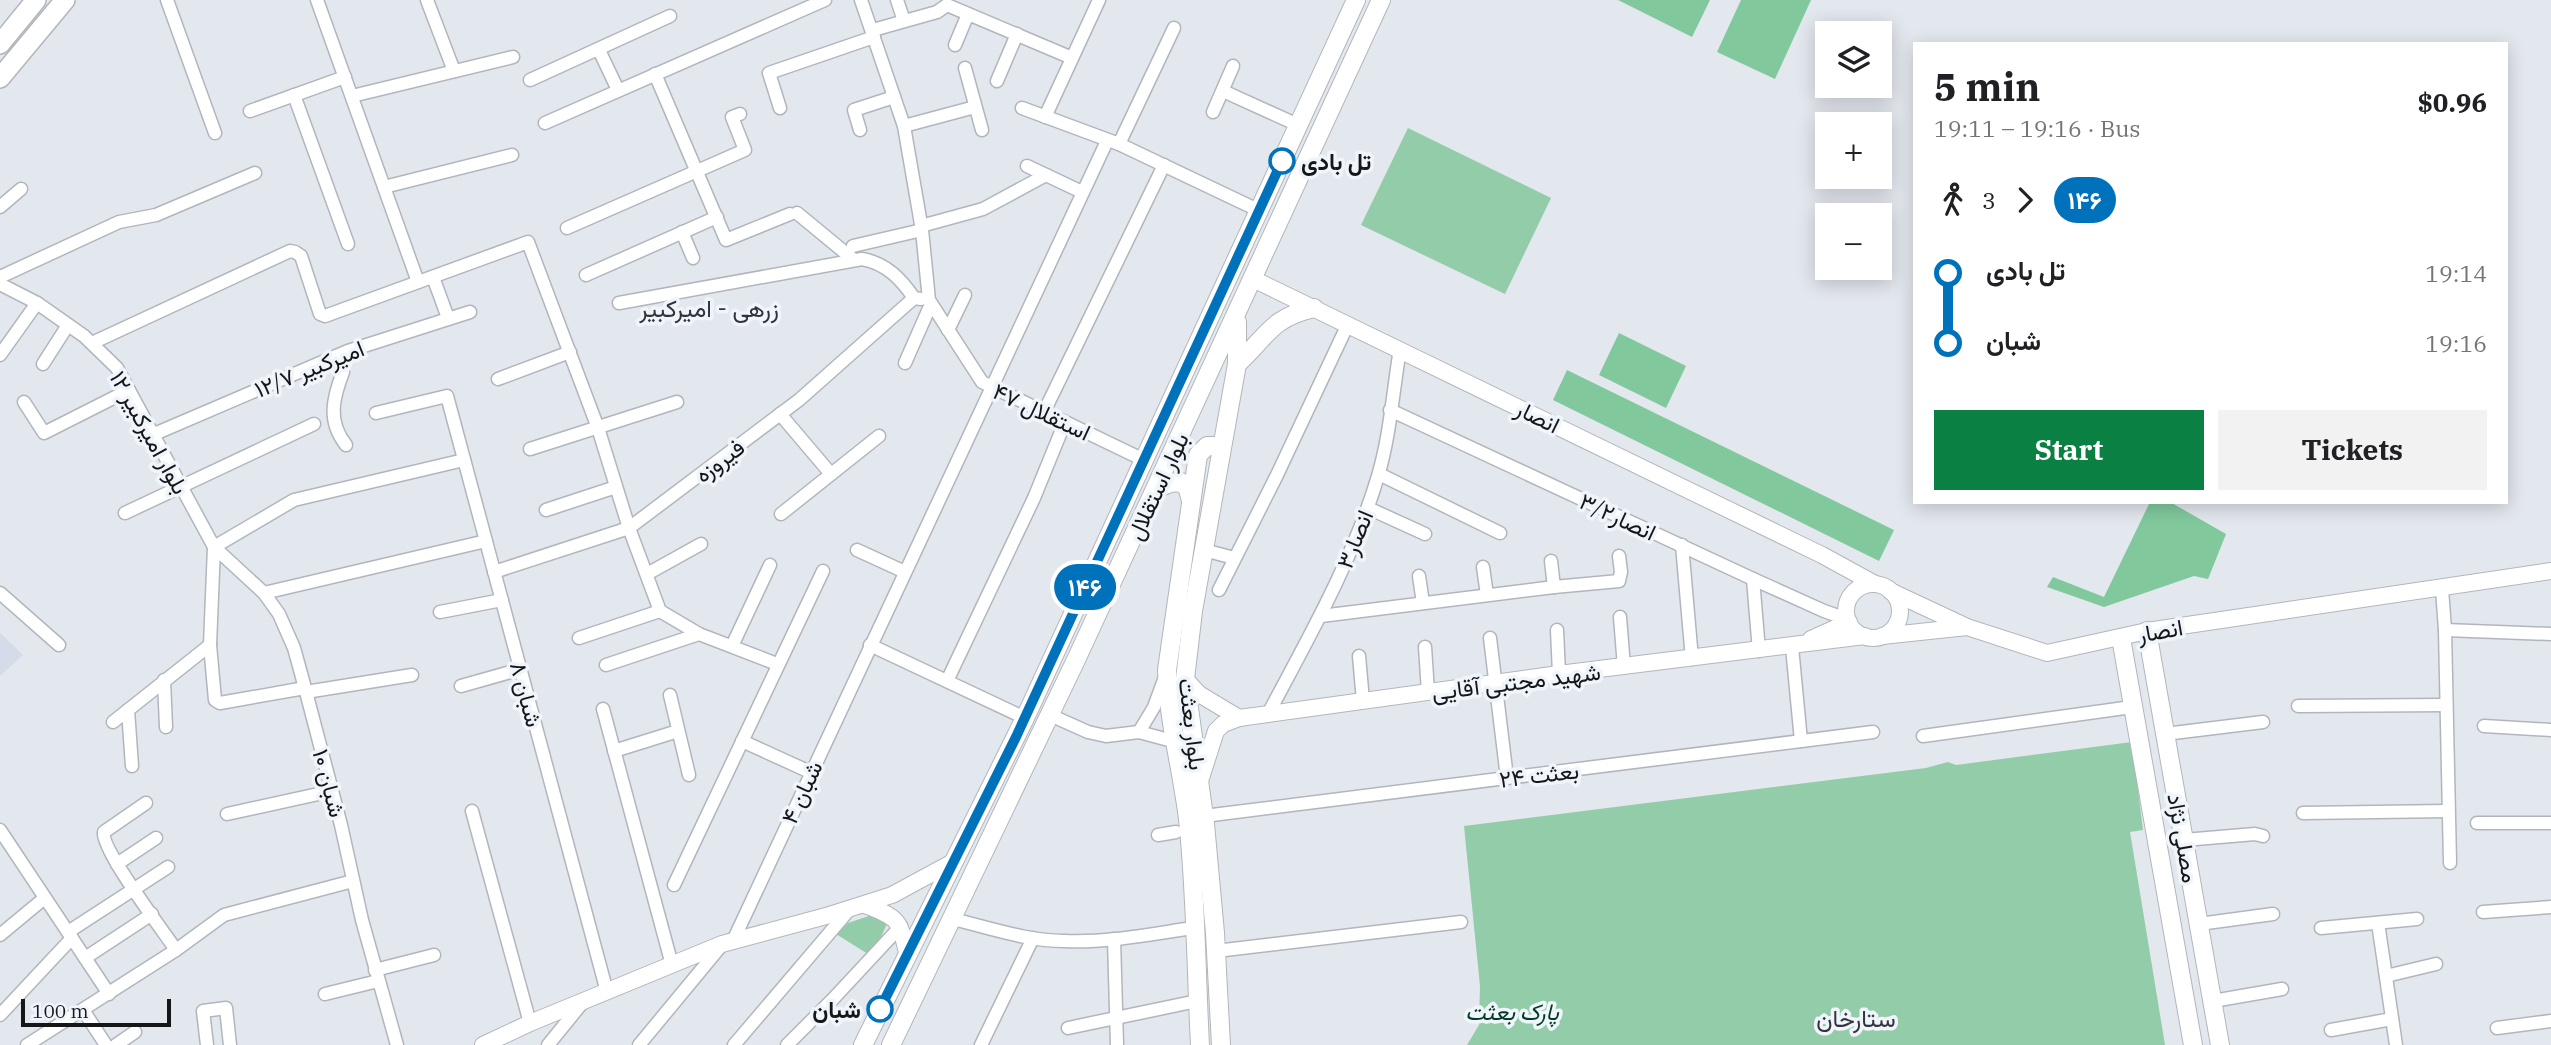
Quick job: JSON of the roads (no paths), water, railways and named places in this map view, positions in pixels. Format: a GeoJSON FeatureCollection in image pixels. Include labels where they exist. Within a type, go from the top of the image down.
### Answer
{"type":"FeatureCollection","features":[{"type":"Feature","properties":{"kind":"main road"},"geometry":{"type":"LineString","coordinates":[[0,44],[36,0]]}},
{"type":"Feature","properties":{"kind":"main road","name":"بلوار استقلال"},"geometry":{"type":"LineString","coordinates":[[863,1045],[1024,718],[1356,0]]}},
{"type":"Feature","properties":{"kind":"main road","name":"بلوار استقلال"},"geometry":{"type":"LineString","coordinates":[[891,1045],[1156,489],[1381,0]]}},
{"type":"Feature","properties":{"kind":"main road"},"geometry":{"type":"LineString","coordinates":[[0,78],[59,2]]}},
{"type":"Feature","properties":{"kind":"main road"},"geometry":{"type":"LineString","coordinates":[[1315,89],[1335,98]]}},
{"type":"Feature","properties":{"kind":"main road"},"geometry":{"type":"LineString","coordinates":[[1237,364],[1251,352],[1272,326],[1283,318],[1314,308]]}},
{"type":"Feature","properties":{"kind":"main road","name":"بلوار بعثت"},"geometry":{"type":"LineString","coordinates":[[1221,1045],[1204,816],[1185,679],[1204,550],[1237,364],[1237,315]]}},
{"type":"Feature","properties":{"kind":"main road"},"geometry":{"type":"LineString","coordinates":[[1158,432],[1175,447],[1192,485]]}},
{"type":"Feature","properties":{"kind":"main road","name":"بلوار بعثت"},"geometry":{"type":"LineString","coordinates":[[1200,1045],[1191,848],[1184,787],[1168,702],[1167,670],[1198,455],[1207,446],[1215,446],[1221,452]]}},
{"type":"Feature","properties":{"kind":"main road"},"geometry":{"type":"LineString","coordinates":[[1156,489],[1181,482],[1188,489],[1192,504]]}},
{"type":"Feature","properties":{"kind":"main road","name":"مصلی نژاد"},"geometry":{"type":"LineString","coordinates":[[2147,631],[2220,1045]]}},
{"type":"Feature","properties":{"kind":"main road","name":"مصلی نژاد"},"geometry":{"type":"LineString","coordinates":[[2121,638],[2193,1045]]}},
{"type":"Feature","properties":{"kind":"main road"},"geometry":{"type":"LineString","coordinates":[[989,792],[1008,802]]}},
{"type":"Feature","properties":{"kind":"main road"},"geometry":{"type":"LineString","coordinates":[[2160,863],[2186,849]]}},
{"type":"Feature","properties":{"kind":"street"},"geometry":{"type":"LineString","coordinates":[[167,0],[215,133]]}},
{"type":"Feature","properties":{"kind":"street"},"geometry":{"type":"LineString","coordinates":[[317,0],[418,282]]}},
{"type":"Feature","properties":{"kind":"street"},"geometry":{"type":"LineString","coordinates":[[427,0],[454,71]]}},
{"type":"Feature","properties":{"kind":"street"},"geometry":{"type":"LineString","coordinates":[[545,123],[825,0]]}},
{"type":"Feature","properties":{"kind":"street","name":"۴۷ استقلال"},"geometry":{"type":"LineString","coordinates":[[861,0],[904,126],[922,228],[930,302],[982,382],[1144,460]]}},
{"type":"Feature","properties":{"kind":"street"},"geometry":{"type":"LineString","coordinates":[[897,0],[904,21]]}},
{"type":"Feature","properties":{"kind":"street"},"geometry":{"type":"LineString","coordinates":[[1045,117],[1098,0]]}},
{"type":"Feature","properties":{"kind":"street"},"geometry":{"type":"LineString","coordinates":[[780,108],[769,73],[904,21],[937,12],[946,2],[1072,58]]}},
{"type":"Feature","properties":{"kind":"street"},"geometry":{"type":"LineString","coordinates":[[955,45],[968,14]]}},
{"type":"Feature","properties":{"kind":"street"},"geometry":{"type":"LineString","coordinates":[[530,80],[670,16]]}},
{"type":"Feature","properties":{"kind":"street","name":"۴ شبان"},"geometry":{"type":"LineString","coordinates":[[639,1045],[728,942],[992,388],[1082,192],[1113,142],[1174,28]]}},
{"type":"Feature","properties":{"kind":"street"},"geometry":{"type":"LineString","coordinates":[[997,81],[1017,34]]}},
{"type":"Feature","properties":{"kind":"street"},"geometry":{"type":"LineString","coordinates":[[599,50],[618,90]]}},
{"type":"Feature","properties":{"kind":"street"},"geometry":{"type":"LineString","coordinates":[[352,96],[513,57]]}},
{"type":"Feature","properties":{"kind":"street"},"geometry":{"type":"LineString","coordinates":[[1213,112],[1233,66]]}},
{"type":"Feature","properties":{"kind":"street"},"geometry":{"type":"LineString","coordinates":[[965,68],[982,130]]}},
{"type":"Feature","properties":{"kind":"street"},"geometry":{"type":"LineString","coordinates":[[655,74],[726,240],[793,214],[854,260]]}},
{"type":"Feature","properties":{"kind":"street"},"geometry":{"type":"LineString","coordinates":[[250,111],[345,77]]}},
{"type":"Feature","properties":{"kind":"street"},"geometry":{"type":"LineString","coordinates":[[1223,90],[1298,125]]}},
{"type":"Feature","properties":{"kind":"street"},"geometry":{"type":"LineString","coordinates":[[294,95],[348,244]]}},
{"type":"Feature","properties":{"kind":"street"},"geometry":{"type":"LineString","coordinates":[[860,130],[854,110],[894,97]]}},
{"type":"Feature","properties":{"kind":"street"},"geometry":{"type":"LineString","coordinates":[[904,126],[975,107]]}},
{"type":"Feature","properties":{"kind":"street"},"geometry":{"type":"LineString","coordinates":[[1022,107],[1113,142],[1260,211]]}},
{"type":"Feature","properties":{"kind":"street"},"geometry":{"type":"LineString","coordinates":[[567,228],[745,150],[732,117],[740,114]]}},
{"type":"Feature","properties":{"kind":"street"},"geometry":{"type":"LineString","coordinates":[[384,187],[512,155]]}},
{"type":"Feature","properties":{"kind":"street"},"geometry":{"type":"LineString","coordinates":[[1044,412],[1164,165]]}},
{"type":"Feature","properties":{"kind":"street"},"geometry":{"type":"LineString","coordinates":[[1027,166],[1082,192]]}},
{"type":"Feature","properties":{"kind":"street"},"geometry":{"type":"LineString","coordinates":[[0,277],[119,222],[156,215],[255,173]]}},
{"type":"Feature","properties":{"kind":"street"},"geometry":{"type":"LineString","coordinates":[[853,246],[983,209],[1046,175]]}},
{"type":"Feature","properties":{"kind":"street"},"geometry":{"type":"LineString","coordinates":[[0,207],[20,189]]}},
{"type":"Feature","properties":{"kind":"street"},"geometry":{"type":"LineString","coordinates":[[586,275],[717,217]]}},
{"type":"Feature","properties":{"kind":"street"},"geometry":{"type":"LineString","coordinates":[[682,232],[692,258]]}},
{"type":"Feature","properties":{"kind":"street"},"geometry":{"type":"LineString","coordinates":[[92,343],[290,251],[301,256],[323,316],[528,242],[598,428],[629,528],[660,611],[699,634],[777,664]]}},
{"type":"Feature","properties":{"kind":"street"},"geometry":{"type":"LineString","coordinates":[[619,303],[740,283],[854,260],[874,261],[901,279],[914,298],[930,302],[905,363]]}},
{"type":"Feature","properties":{"kind":"street"},"geometry":{"type":"LineString","coordinates":[[433,277],[448,318]]}},
{"type":"Feature","properties":{"kind":"street","name":"انصار"},"geometry":{"type":"LineString","coordinates":[[1253,279],[1967,627],[2047,653],[2147,631],[2551,571]]}},
{"type":"Feature","properties":{"kind":"street","name":"۱۲ بلوار امیرکبیر"},"geometry":{"type":"LineString","coordinates":[[0,284],[37,303],[68,325],[92,343],[117,368],[214,547]]}},
{"type":"Feature","properties":{"kind":"street"},"geometry":{"type":"LineString","coordinates":[[948,330],[965,295]]}},
{"type":"Feature","properties":{"kind":"street","name":"فیروزه"},"geometry":{"type":"LineString","coordinates":[[494,572],[629,528],[799,400],[914,298]]}},
{"type":"Feature","properties":{"kind":"street"},"geometry":{"type":"LineString","coordinates":[[0,355],[37,303]]}},
{"type":"Feature","properties":{"kind":"street","name":"۱۲/۷ امیرکبیر"},"geometry":{"type":"LineString","coordinates":[[152,435],[336,356],[470,312]]}},
{"type":"Feature","properties":{"kind":"street"},"geometry":{"type":"LineString","coordinates":[[1219,590],[1348,324]]}},
{"type":"Feature","properties":{"kind":"street"},"geometry":{"type":"LineString","coordinates":[[43,364],[68,325]]}},
{"type":"Feature","properties":{"kind":"street","name":"انصار۳"},"geometry":{"type":"LineString","coordinates":[[1268,714],[1321,616],[1359,533],[1379,474],[1400,349]]}},
{"type":"Feature","properties":{"kind":"street"},"geometry":{"type":"LineString","coordinates":[[498,379],[570,352]]}},
{"type":"Feature","properties":{"kind":"street"},"geometry":{"type":"LineString","coordinates":[[336,356],[343,372],[333,400],[333,414],[346,446]]}},
{"type":"Feature","properties":{"kind":"street"},"geometry":{"type":"LineString","coordinates":[[24,402],[44,433],[129,390]]}},
{"type":"Feature","properties":{"kind":"street","name":"۸ شبان"},"geometry":{"type":"LineString","coordinates":[[376,413],[447,396],[607,992]]}},
{"type":"Feature","properties":{"kind":"street"},"geometry":{"type":"LineString","coordinates":[[530,449],[677,401]]}},
{"type":"Feature","properties":{"kind":"street","name":"انصار۳/۲"},"geometry":{"type":"LineString","coordinates":[[1390,410],[1848,621]]}},
{"type":"Feature","properties":{"kind":"street"},"geometry":{"type":"LineString","coordinates":[[780,414],[831,474]]}},
{"type":"Feature","properties":{"kind":"street"},"geometry":{"type":"LineString","coordinates":[[947,681],[1034,498],[1065,422]]}},
{"type":"Feature","properties":{"kind":"street"},"geometry":{"type":"LineString","coordinates":[[125,513],[314,424]]}},
{"type":"Feature","properties":{"kind":"street"},"geometry":{"type":"LineString","coordinates":[[781,514],[878,436]]}},
{"type":"Feature","properties":{"kind":"street"},"geometry":{"type":"LineString","coordinates":[[412,675],[220,703],[215,700],[211,645],[214,547],[294,500],[464,460]]}},
{"type":"Feature","properties":{"kind":"street"},"geometry":{"type":"LineString","coordinates":[[1379,474],[1500,533]]}},
{"type":"Feature","properties":{"kind":"street"},"geometry":{"type":"LineString","coordinates":[[546,510],[616,487]]}},
{"type":"Feature","properties":{"kind":"street"},"geometry":{"type":"LineString","coordinates":[[1368,508],[1425,534]]}},
{"type":"Feature","properties":{"kind":"street"},"geometry":{"type":"LineString","coordinates":[[264,593],[486,541]]}},
{"type":"Feature","properties":{"kind":"street"},"geometry":{"type":"LineString","coordinates":[[647,574],[701,544]]}},
{"type":"Feature","properties":{"kind":"street"},"geometry":{"type":"LineString","coordinates":[[1682,545],[1692,659]]}},
{"type":"Feature","properties":{"kind":"street","name":"۱۰ شبان"},"geometry":{"type":"LineString","coordinates":[[214,547],[264,593],[279,614],[294,648],[376,975],[397,1045]]}},
{"type":"Feature","properties":{"kind":"street"},"geometry":{"type":"LineString","coordinates":[[857,550],[905,572]]}},
{"type":"Feature","properties":{"kind":"street"},"geometry":{"type":"LineString","coordinates":[[1204,550],[1234,558]]}},
{"type":"Feature","properties":{"kind":"street","name":"انصار"},"geometry":{"type":"LineString","coordinates":[[1822,555],[1854,592]]}},
{"type":"Feature","properties":{"kind":"street"},"geometry":{"type":"LineString","coordinates":[[1321,616],[1619,581],[1619,556]]}},
{"type":"Feature","properties":{"kind":"street"},"geometry":{"type":"LineString","coordinates":[[1551,561],[1555,587]]}},
{"type":"Feature","properties":{"kind":"street"},"geometry":{"type":"LineString","coordinates":[[732,646],[770,565]]}},
{"type":"Feature","properties":{"kind":"street"},"geometry":{"type":"LineString","coordinates":[[1483,567],[1487,595]]}},
{"type":"Feature","properties":{"kind":"street"},"geometry":{"type":"LineString","coordinates":[[674,885],[823,571]]}},
{"type":"Feature","properties":{"kind":"street"},"geometry":{"type":"LineString","coordinates":[[1419,576],[1423,603]]}},
{"type":"Feature","properties":{"kind":"street"},"geometry":{"type":"LineString","coordinates":[[1753,579],[1759,651]]}},
{"type":"Feature","properties":{"kind":"street"},"geometry":{"type":"LineString","coordinates":[[1882,636],[1890,631],[1899,615],[1899,606],[1883,587],[1860,587],[1846,607],[1848,621],[1858,634],[1882,636],[1967,627]]}},
{"type":"Feature","properties":{"kind":"street"},"geometry":{"type":"LineString","coordinates":[[2442,589],[2450,863]]}},
{"type":"Feature","properties":{"kind":"street"},"geometry":{"type":"LineString","coordinates":[[0,593],[59,645]]}},
{"type":"Feature","properties":{"kind":"street"},"geometry":{"type":"LineString","coordinates":[[440,612],[502,600]]}},
{"type":"Feature","properties":{"kind":"street"},"geometry":{"type":"LineString","coordinates":[[579,638],[660,611]]}},
{"type":"Feature","properties":{"kind":"street"},"geometry":{"type":"LineString","coordinates":[[1620,617],[1624,667]]}},
{"type":"Feature","properties":{"kind":"street","name":"شهید مجتبی آقایی"},"geometry":{"type":"LineString","coordinates":[[1792,647],[1848,621]]}},
{"type":"Feature","properties":{"kind":"street"},"geometry":{"type":"LineString","coordinates":[[1557,630],[1559,674]]}},
{"type":"Feature","properties":{"kind":"street"},"geometry":{"type":"LineString","coordinates":[[2445,630],[2551,634]]}},
{"type":"Feature","properties":{"kind":"street"},"geometry":{"type":"LineString","coordinates":[[606,665],[699,634]]}},
{"type":"Feature","properties":{"kind":"street","name":"شهید مجتبی آقایی"},"geometry":{"type":"LineString","coordinates":[[1239,718],[1865,636]]}},
{"type":"Feature","properties":{"kind":"street"},"geometry":{"type":"LineString","coordinates":[[1490,638],[1507,778]]}},
{"type":"Feature","properties":{"kind":"street"},"geometry":{"type":"LineString","coordinates":[[113,722],[211,645]]}},
{"type":"Feature","properties":{"kind":"street"},"geometry":{"type":"LineString","coordinates":[[870,645],[1024,718]]}},
{"type":"Feature","properties":{"kind":"street"},"geometry":{"type":"LineString","coordinates":[[1425,647],[1428,692]]}},
{"type":"Feature","properties":{"kind":"street"},"geometry":{"type":"LineString","coordinates":[[1792,647],[1801,741]]}},
{"type":"Feature","properties":{"kind":"street"},"geometry":{"type":"LineString","coordinates":[[1359,656],[1363,701]]}},
{"type":"Feature","properties":{"kind":"street"},"geometry":{"type":"LineString","coordinates":[[461,686],[521,670]]}},
{"type":"Feature","properties":{"kind":"street"},"geometry":{"type":"LineString","coordinates":[[1139,732],[1154,707],[1167,670]]}},
{"type":"Feature","properties":{"kind":"street"},"geometry":{"type":"LineString","coordinates":[[1185,679],[1199,694],[1239,718]]}},
{"type":"Feature","properties":{"kind":"street"},"geometry":{"type":"LineString","coordinates":[[164,680],[166,727]]}},
{"type":"Feature","properties":{"kind":"street"},"geometry":{"type":"LineString","coordinates":[[670,695],[689,775]]}},
{"type":"Feature","properties":{"kind":"street"},"geometry":{"type":"LineString","coordinates":[[2298,706],[2446,705]]}},
{"type":"Feature","properties":{"kind":"street"},"geometry":{"type":"LineString","coordinates":[[1923,736],[2132,707]]}},
{"type":"Feature","properties":{"kind":"street"},"geometry":{"type":"LineString","coordinates":[[603,709],[672,965]]}},
{"type":"Feature","properties":{"kind":"street"},"geometry":{"type":"LineString","coordinates":[[128,710],[132,766]]}},
{"type":"Feature","properties":{"kind":"street"},"geometry":{"type":"LineString","coordinates":[[1050,715],[1088,732],[1106,736],[1139,732],[1176,742]]}},
{"type":"Feature","properties":{"kind":"street"},"geometry":{"type":"LineString","coordinates":[[1200,781],[1216,731],[1223,724],[1239,718]]}},
{"type":"Feature","properties":{"kind":"street"},"geometry":{"type":"LineString","coordinates":[[2165,734],[2263,722]]}},
{"type":"Feature","properties":{"kind":"street"},"geometry":{"type":"LineString","coordinates":[[2484,726],[2551,730]]}},
{"type":"Feature","properties":{"kind":"street"},"geometry":{"type":"LineString","coordinates":[[614,751],[678,731]]}},
{"type":"Feature","properties":{"kind":"street","name":"بعثت ۲۴"},"geometry":{"type":"LineString","coordinates":[[1204,816],[1873,732]]}},
{"type":"Feature","properties":{"kind":"street"},"geometry":{"type":"LineString","coordinates":[[742,741],[810,772]]}},
{"type":"Feature","properties":{"kind":"street"},"geometry":{"type":"LineString","coordinates":[[227,814],[332,791]]}},
{"type":"Feature","properties":{"kind":"street"},"geometry":{"type":"LineString","coordinates":[[146,803],[102,835],[117,864],[176,950]]}},
{"type":"Feature","properties":{"kind":"street"},"geometry":{"type":"LineString","coordinates":[[472,811],[530,1023]]}},
{"type":"Feature","properties":{"kind":"street"},"geometry":{"type":"LineString","coordinates":[[2303,813],[2448,811]]}},
{"type":"Feature","properties":{"kind":"street"},"geometry":{"type":"LineString","coordinates":[[2477,823],[2551,823]]}},
{"type":"Feature","properties":{"kind":"street"},"geometry":{"type":"LineString","coordinates":[[0,830],[109,994]]}},
{"type":"Feature","properties":{"kind":"street"},"geometry":{"type":"LineString","coordinates":[[1158,835],[1176,832]]}},
{"type":"Feature","properties":{"kind":"street"},"geometry":{"type":"LineString","coordinates":[[2186,849],[2255,834],[2263,836]]}},
{"type":"Feature","properties":{"kind":"street"},"geometry":{"type":"LineString","coordinates":[[117,864],[156,838]]}},
{"type":"Feature","properties":{"kind":"street"},"geometry":{"type":"LineString","coordinates":[[483,1045],[728,942],[865,905],[915,884],[955,861]]}},
{"type":"Feature","properties":{"kind":"street"},"geometry":{"type":"LineString","coordinates":[[0,1015],[100,904],[135,890],[168,867]]}},
{"type":"Feature","properties":{"kind":"street"},"geometry":{"type":"LineString","coordinates":[[27,1045],[176,950],[224,915],[353,881]]}},
{"type":"Feature","properties":{"kind":"street"},"geometry":{"type":"LineString","coordinates":[[0,935],[41,901]]}},
{"type":"Feature","properties":{"kind":"street"},"geometry":{"type":"LineString","coordinates":[[865,905],[893,917],[901,926],[908,956]]}},
{"type":"Feature","properties":{"kind":"street"},"geometry":{"type":"LineString","coordinates":[[2483,912],[2551,907]]}},
{"type":"Feature","properties":{"kind":"street"},"geometry":{"type":"LineString","coordinates":[[734,1045],[849,909]]}},
{"type":"Feature","properties":{"kind":"street"},"geometry":{"type":"LineString","coordinates":[[85,958],[118,931],[152,914]]}},
{"type":"Feature","properties":{"kind":"street"},"geometry":{"type":"LineString","coordinates":[[2199,924],[2273,914]]}},
{"type":"Feature","properties":{"kind":"street"},"geometry":{"type":"LineString","coordinates":[[951,919],[1062,942],[1193,928]]}},
{"type":"Feature","properties":{"kind":"street"},"geometry":{"type":"LineString","coordinates":[[2321,928],[2417,919]]}},
{"type":"Feature","properties":{"kind":"street"},"geometry":{"type":"LineString","coordinates":[[1216,951],[1461,922]]}},
{"type":"Feature","properties":{"kind":"street"},"geometry":{"type":"LineString","coordinates":[[2378,923],[2396,1045]]}},
{"type":"Feature","properties":{"kind":"street"},"geometry":{"type":"LineString","coordinates":[[787,1045],[901,926]]}},
{"type":"Feature","properties":{"kind":"street"},"geometry":{"type":"LineString","coordinates":[[981,1045],[1033,938]]}},
{"type":"Feature","properties":{"kind":"street"},"geometry":{"type":"LineString","coordinates":[[1107,939],[1117,1045]]}},
{"type":"Feature","properties":{"kind":"street"},"geometry":{"type":"LineString","coordinates":[[325,994],[434,954]]}},
{"type":"Feature","properties":{"kind":"street"},"geometry":{"type":"LineString","coordinates":[[2386,976],[2435,964]]}},
{"type":"Feature","properties":{"kind":"street"},"geometry":{"type":"LineString","coordinates":[[2213,1001],[2282,989]]}},
{"type":"Feature","properties":{"kind":"street"},"geometry":{"type":"LineString","coordinates":[[1068,1028],[1197,1001]]}},
{"type":"Feature","properties":{"kind":"street"},"geometry":{"type":"LineString","coordinates":[[548,1045],[583,1002]]}},
{"type":"Feature","properties":{"kind":"street"},"geometry":{"type":"LineString","coordinates":[[206,1045],[203,1011],[226,1008],[230,1045]]}},
{"type":"Feature","properties":{"kind":"street"},"geometry":{"type":"LineString","coordinates":[[83,1010],[106,1045]]}},
{"type":"Feature","properties":{"kind":"street"},"geometry":{"type":"LineString","coordinates":[[2331,1030],[2392,1019]]}},
{"type":"Feature","properties":{"kind":"street"},"geometry":{"type":"LineString","coordinates":[[2497,1028],[2551,1021]]}},
{"type":"Feature","properties":{"kind":"street"},"geometry":{"type":"LineString","coordinates":[[116,1045],[135,1032]]}},
{"type":"Feature","properties":{"kind":"place","name":"تل بادی"},"geometry":{"type":"Point","coordinates":[1282,161]}},
{"type":"Feature","properties":{"kind":"place","name":"شبان"},"geometry":{"type":"Point","coordinates":[880,1009]}},
{"type":"Feature","properties":{"kind":"district","name":"زرهی - امیرکبیر"},"geometry":{"type":"Point","coordinates":[709,308]}},
{"type":"Feature","properties":{"kind":"district","name":"ستارخان"},"geometry":{"type":"Point","coordinates":[1856,1018]}},
{"type":"Feature","properties":{"kind":"park label","name":"پارک بعثت"},"geometry":{"type":"Point","coordinates":[1512,1011]}}]}
